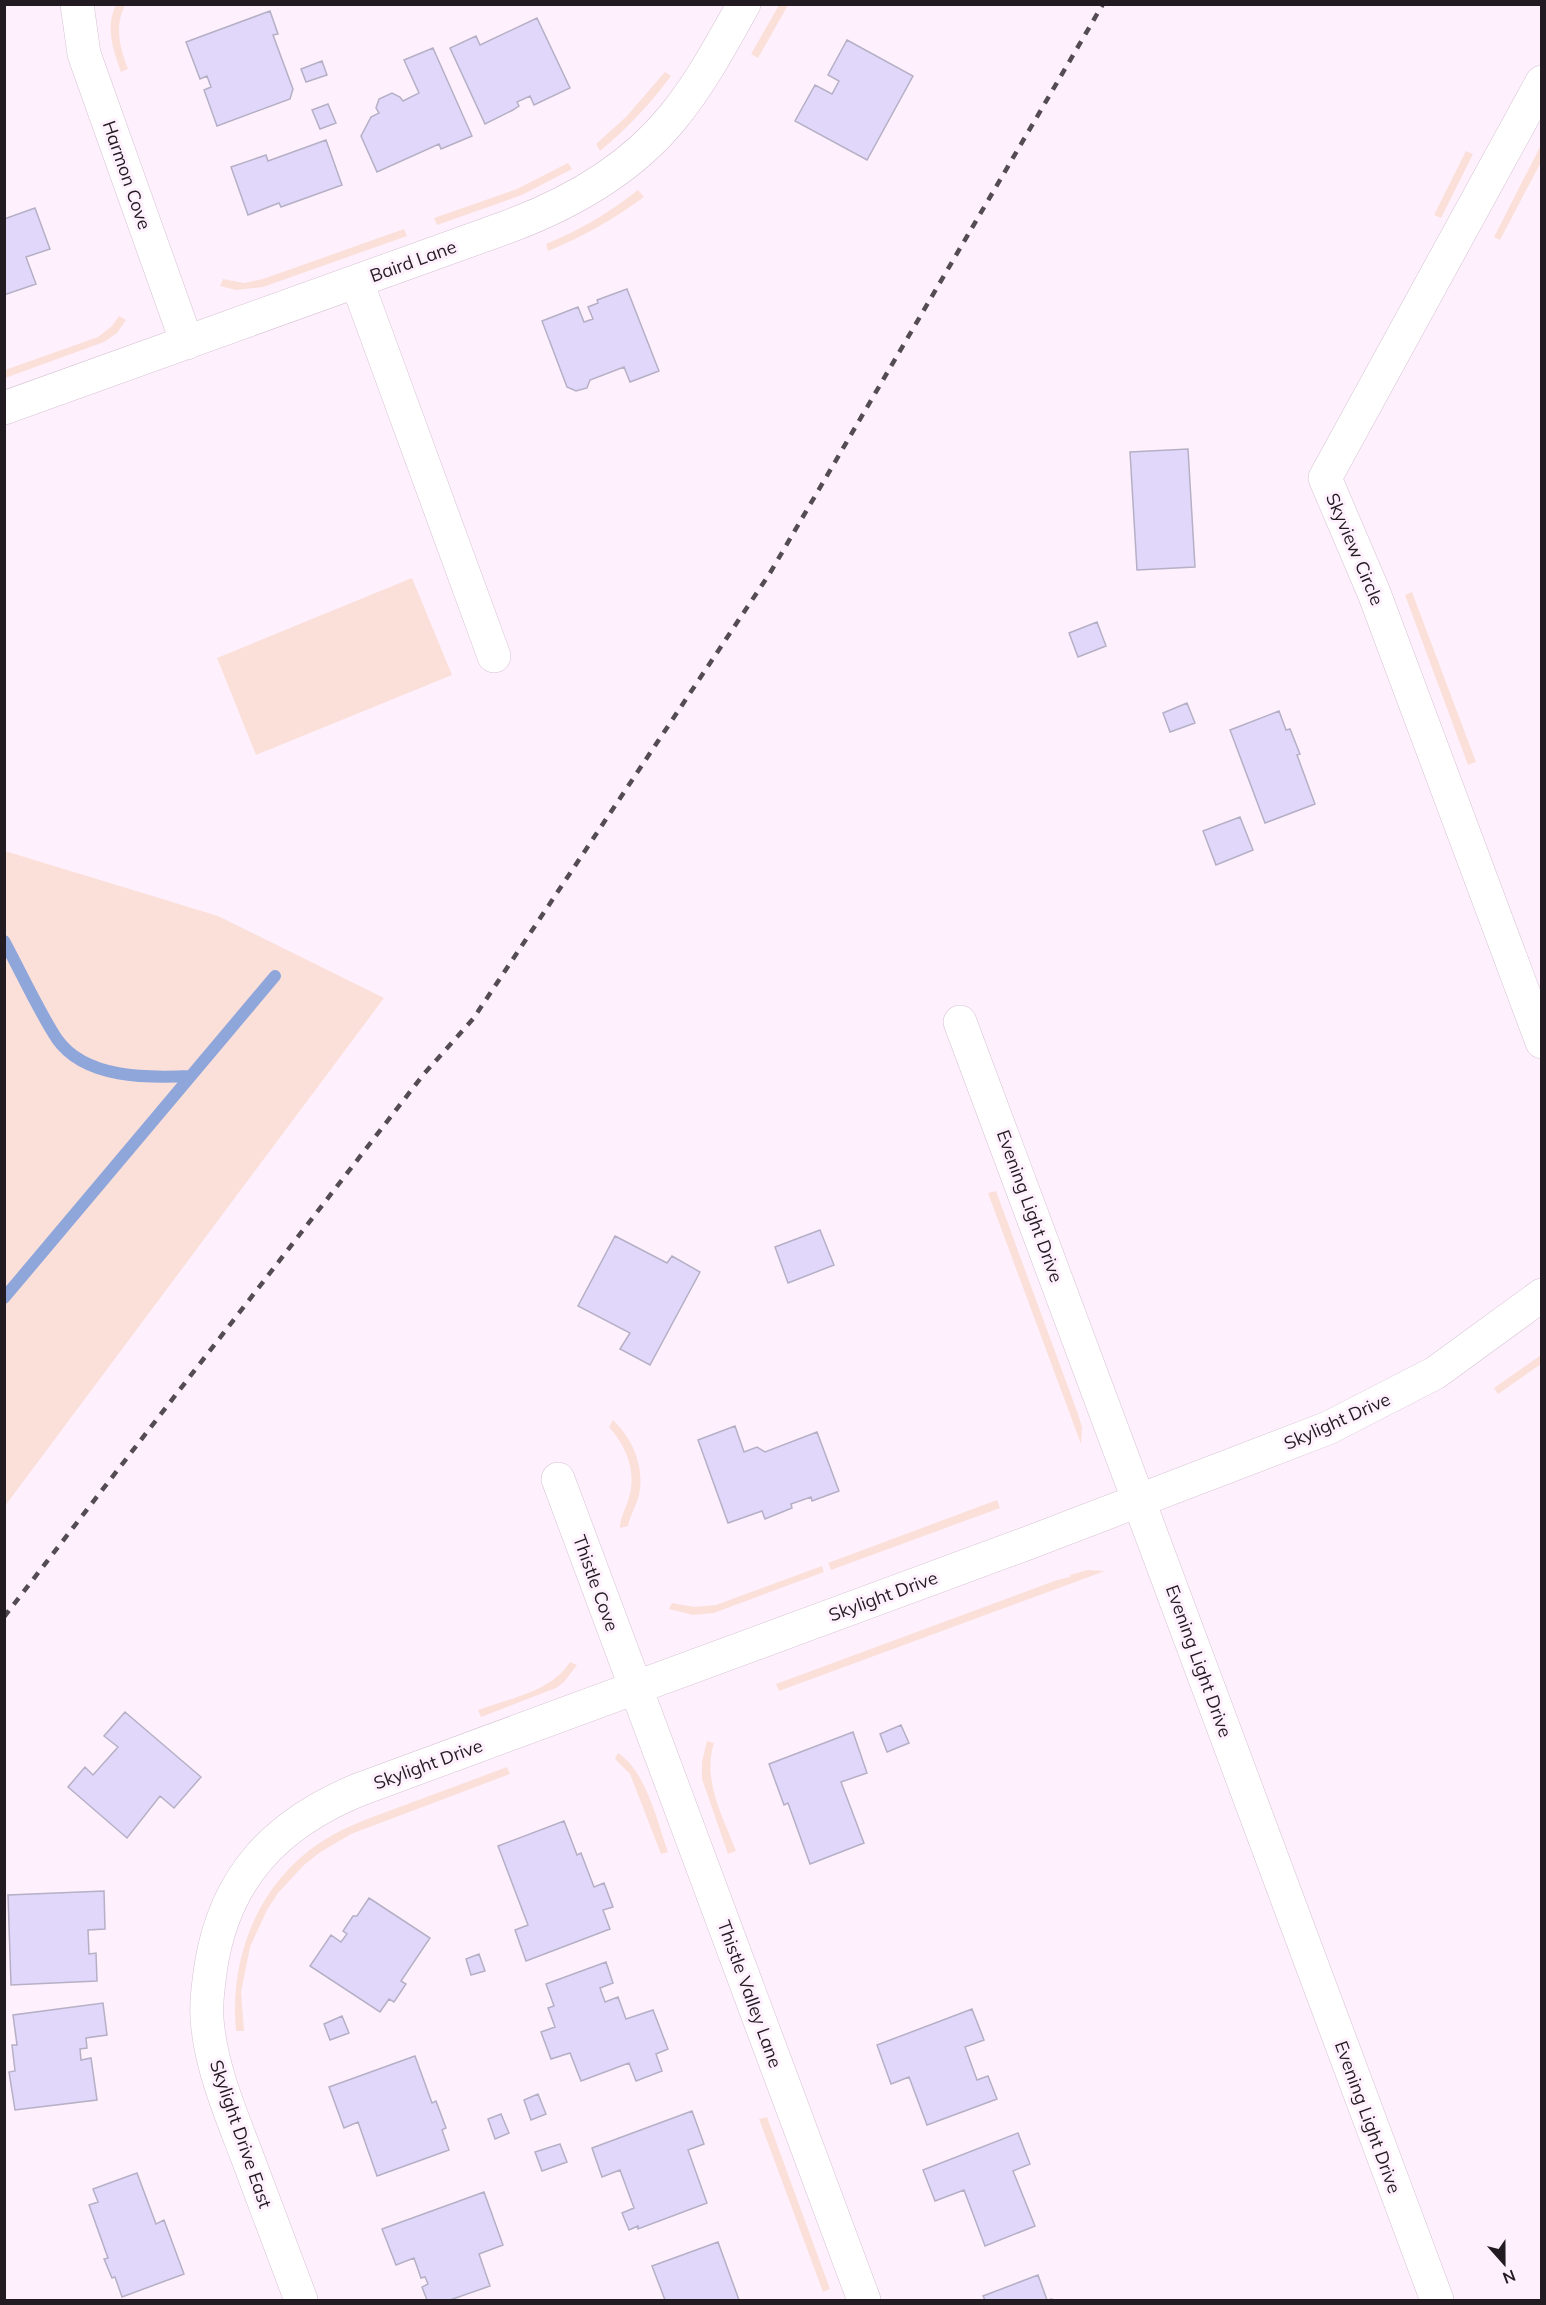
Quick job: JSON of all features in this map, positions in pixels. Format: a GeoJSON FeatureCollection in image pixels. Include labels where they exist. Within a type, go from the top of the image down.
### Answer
{"type":"FeatureCollection","features":[{"type":"Feature","properties":{"kind":"street","name":"Harmon Cove"},"geometry":{"type":"LineString","coordinates":[[77,4],[84,54],[187,343]]}},
{"type":"Feature","properties":{"kind":"street","name":"Baird Lane"},"geometry":{"type":"LineString","coordinates":[[4,408],[520,223],[577,196],[601,182],[645,146],[673,117],[717,52],[744,4]]}},
{"type":"Feature","properties":{"kind":"street","name":"Skyview Circle"},"geometry":{"type":"LineString","coordinates":[[1542,82],[1325,478],[1374,593],[1542,1042]]}},
{"type":"Feature","properties":{"kind":"street"},"geometry":{"type":"LineString","coordinates":[[357,282],[494,656]]}},
{"type":"Feature","properties":{"kind":"street","name":"Evening Light Drive"},"geometry":{"type":"LineString","coordinates":[[960,1022],[1437,2301]]}},
{"type":"Feature","properties":{"kind":"street","name":"Skylight Drive"},"geometry":{"type":"LineString","coordinates":[[232,1894],[261,1853],[286,1830],[329,1802],[1320,1432],[1435,1373],[1542,1295]]}},
{"type":"Feature","properties":{"kind":"street","name":"Thistle Cove"},"geometry":{"type":"LineString","coordinates":[[558,1479],[634,1688]]}},
{"type":"Feature","properties":{"kind":"street","name":"Thistle Valley Lane"},"geometry":{"type":"LineString","coordinates":[[634,1688],[864,2301]]}},
{"type":"Feature","properties":{"kind":"street","name":"Skylight Drive East"},"geometry":{"type":"LineString","coordinates":[[232,1894],[216,1938],[206,2006],[208,2029],[219,2079],[301,2301]]}},
{"type":"Feature","properties":{"kind":"shaded area"},"geometry":{"type":"Polygon","coordinates":[[[116,5],[125,5],[120,21],[119,37],[128,69],[121,72],[111,30],[116,5]]]}},
{"type":"Feature","properties":{"kind":"shaded area"},"geometry":{"type":"Polygon","coordinates":[[[779,5],[788,5],[758,58],[751,54],[779,5]]]}},
{"type":"Feature","properties":{"kind":"shaded area"},"geometry":{"type":"Polygon","coordinates":[[[665,72],[671,76],[655,96],[629,125],[600,151],[596,144],[626,117],[665,72]]]}},
{"type":"Feature","properties":{"kind":"shaded area"},"geometry":{"type":"Polygon","coordinates":[[[1541,145],[1541,162],[1500,240],[1494,237],[1541,145]]]}},
{"type":"Feature","properties":{"kind":"shaded area"},"geometry":{"type":"Polygon","coordinates":[[[1466,151],[1473,154],[1441,218],[1434,215],[1466,151]]]}},
{"type":"Feature","properties":{"kind":"shaded area"},"geometry":{"type":"Polygon","coordinates":[[[568,163],[572,169],[522,195],[437,225],[434,218],[517,189],[568,163]]]}},
{"type":"Feature","properties":{"kind":"shaded area"},"geometry":{"type":"Polygon","coordinates":[[[638,190],[644,197],[633,205],[586,234],[548,251],[546,244],[594,220],[638,190]]]}},
{"type":"Feature","properties":{"kind":"shaded area"},"geometry":{"type":"Polygon","coordinates":[[[404,229],[407,236],[263,287],[236,290],[220,286],[223,279],[244,283],[263,279],[404,229]]]}},
{"type":"Feature","properties":{"kind":"shaded area"},"geometry":{"type":"Polygon","coordinates":[[[119,316],[126,320],[117,333],[104,342],[5,378],[5,370],[98,337],[112,326],[119,316]]]}},
{"type":"Feature","properties":{"kind":"shaded area"},"geometry":{"type":"Polygon","coordinates":[[[412,578],[452,675],[256,755],[217,658],[412,578]]]}},
{"type":"Feature","properties":{"kind":"shaded area"},"geometry":{"type":"Polygon","coordinates":[[[1412,592],[1476,762],[1468,765],[1405,595],[1412,592]]]}},
{"type":"Feature","properties":{"kind":"shaded area"},"geometry":{"type":"Polygon","coordinates":[[[5,851],[218,916],[384,998],[5,1506],[5,851]]]}},
{"type":"Feature","properties":{"kind":"shaded area"},"geometry":{"type":"Polygon","coordinates":[[[996,1191],[1078,1414],[1082,1427],[1081,1444],[988,1193],[996,1191]]]}},
{"type":"Feature","properties":{"kind":"shaded area"},"geometry":{"type":"Polygon","coordinates":[[[1541,1355],[1541,1364],[1498,1394],[1494,1388],[1541,1355]]]}},
{"type":"Feature","properties":{"kind":"shaded area"},"geometry":{"type":"Polygon","coordinates":[[[613,1420],[632,1446],[640,1477],[638,1499],[628,1526],[620,1528],[632,1481],[626,1453],[609,1427],[613,1420]]]}},
{"type":"Feature","properties":{"kind":"shaded area"},"geometry":{"type":"Polygon","coordinates":[[[997,1500],[1000,1508],[831,1570],[828,1563],[997,1500]]]}},
{"type":"Feature","properties":{"kind":"shaded area"},"geometry":{"type":"Polygon","coordinates":[[[822,1566],[824,1572],[714,1613],[693,1615],[669,1609],[672,1603],[694,1607],[716,1605],[822,1566]]]}},
{"type":"Feature","properties":{"kind":"shaded area"},"geometry":{"type":"Polygon","coordinates":[[[1087,1570],[1105,1571],[779,1691],[776,1684],[1070,1577],[1070,1575],[1087,1570]]]}},
{"type":"Feature","properties":{"kind":"shaded area"},"geometry":{"type":"Polygon","coordinates":[[[570,1662],[577,1665],[564,1682],[556,1688],[481,1717],[478,1710],[541,1687],[562,1672],[570,1662]]]}},
{"type":"Feature","properties":{"kind":"shaded area"},"geometry":{"type":"Polygon","coordinates":[[[707,1741],[714,1743],[711,1757],[712,1784],[720,1812],[736,1851],[728,1854],[702,1779],[702,1762],[707,1741]]]}},
{"type":"Feature","properties":{"kind":"shaded area"},"geometry":{"type":"Polygon","coordinates":[[[618,1753],[628,1761],[643,1784],[668,1852],[661,1854],[630,1774],[615,1759],[618,1753]]]}},
{"type":"Feature","properties":{"kind":"shaded area"},"geometry":{"type":"Polygon","coordinates":[[[507,1767],[510,1774],[351,1834],[304,1865],[278,1893],[267,1910],[250,1947],[241,1992],[244,2031],[236,2031],[237,1976],[252,1924],[280,1879],[299,1859],[321,1842],[351,1826],[507,1767]]]}},
{"type":"Feature","properties":{"kind":"shaded area"},"geometry":{"type":"Polygon","coordinates":[[[767,2117],[830,2289],[823,2292],[759,2119],[767,2117]]]}},
{"type":"Feature","properties":{"kind":"building"},"geometry":{"type":"Polygon","coordinates":[[[270,11],[278,34],[273,35],[293,89],[290,99],[217,126],[204,90],[211,87],[207,76],[200,79],[186,42],[270,11]]]}},
{"type":"Feature","properties":{"kind":"building"},"geometry":{"type":"Polygon","coordinates":[[[537,18],[570,88],[534,105],[530,96],[517,102],[519,106],[513,110],[485,124],[450,48],[476,36],[480,45],[537,18]]]}},
{"type":"Feature","properties":{"kind":"building"},"geometry":{"type":"Polygon","coordinates":[[[847,40],[913,76],[867,160],[795,121],[815,85],[832,94],[839,81],[828,75],[847,40]]]}},
{"type":"Feature","properties":{"kind":"building"},"geometry":{"type":"Polygon","coordinates":[[[433,48],[472,136],[441,149],[439,144],[377,172],[361,136],[371,117],[379,113],[376,108],[379,99],[392,93],[403,101],[419,93],[404,60],[433,48]]]}},
{"type":"Feature","properties":{"kind":"building"},"geometry":{"type":"Polygon","coordinates":[[[322,61],[327,75],[306,82],[301,69],[322,61]]]}},
{"type":"Feature","properties":{"kind":"building"},"geometry":{"type":"Polygon","coordinates":[[[328,104],[336,123],[320,129],[312,110],[328,104]]]}},
{"type":"Feature","properties":{"kind":"building"},"geometry":{"type":"Polygon","coordinates":[[[326,140],[342,185],[281,207],[279,203],[248,215],[231,167],[266,155],[268,161],[326,140]]]}},
{"type":"Feature","properties":{"kind":"building"},"geometry":{"type":"Polygon","coordinates":[[[35,208],[50,249],[26,257],[36,284],[4,295],[4,219],[35,208]]]}},
{"type":"Feature","properties":{"kind":"building"},"geometry":{"type":"Polygon","coordinates":[[[627,289],[659,371],[630,382],[624,367],[590,380],[587,388],[576,391],[567,387],[542,321],[578,307],[584,322],[593,319],[588,307],[598,303],[597,300],[627,289]]]}},
{"type":"Feature","properties":{"kind":"building"},"geometry":{"type":"Polygon","coordinates":[[[1188,449],[1195,567],[1137,570],[1130,452],[1188,449]]]}},
{"type":"Feature","properties":{"kind":"building"},"geometry":{"type":"Polygon","coordinates":[[[1097,622],[1106,646],[1078,657],[1069,633],[1097,622]]]}},
{"type":"Feature","properties":{"kind":"building"},"geometry":{"type":"Polygon","coordinates":[[[1187,703],[1195,723],[1170,732],[1163,713],[1187,703]]]}},
{"type":"Feature","properties":{"kind":"building"},"geometry":{"type":"Polygon","coordinates":[[[1279,711],[1286,730],[1290,729],[1300,754],[1297,755],[1315,804],[1265,823],[1230,730],[1279,711]]]}},
{"type":"Feature","properties":{"kind":"building"},"geometry":{"type":"Polygon","coordinates":[[[1240,817],[1253,850],[1216,865],[1203,831],[1240,817]]]}},
{"type":"Feature","properties":{"kind":"building"},"geometry":{"type":"Polygon","coordinates":[[[820,1230],[834,1265],[788,1283],[775,1247],[820,1230]]]}},
{"type":"Feature","properties":{"kind":"building"},"geometry":{"type":"Polygon","coordinates":[[[615,1236],[667,1263],[672,1256],[700,1272],[650,1365],[620,1349],[630,1333],[578,1306],[615,1236]]]}},
{"type":"Feature","properties":{"kind":"building"},"geometry":{"type":"Polygon","coordinates":[[[735,1426],[744,1452],[757,1447],[765,1452],[817,1432],[839,1491],[812,1501],[811,1497],[791,1504],[792,1508],[765,1519],[762,1511],[728,1523],[698,1440],[735,1426]]]}},
{"type":"Feature","properties":{"kind":"building"},"geometry":{"type":"Polygon","coordinates":[[[125,1712],[201,1777],[174,1808],[160,1796],[127,1838],[68,1787],[85,1767],[93,1775],[118,1747],[104,1736],[125,1712]]]}},
{"type":"Feature","properties":{"kind":"building"},"geometry":{"type":"Polygon","coordinates":[[[901,1725],[909,1743],[887,1752],[880,1734],[901,1725]]]}},
{"type":"Feature","properties":{"kind":"building"},"geometry":{"type":"Polygon","coordinates":[[[853,1732],[867,1773],[841,1782],[864,1843],[810,1864],[788,1803],[784,1805],[769,1764],[853,1732]]]}},
{"type":"Feature","properties":{"kind":"building"},"geometry":{"type":"Polygon","coordinates":[[[564,1821],[577,1855],[581,1853],[594,1887],[604,1883],[613,1907],[603,1910],[610,1929],[526,1961],[515,1930],[528,1925],[498,1846],[564,1821]]]}},
{"type":"Feature","properties":{"kind":"building"},"geometry":{"type":"Polygon","coordinates":[[[104,1891],[105,1929],[88,1930],[89,1954],[96,1953],[97,1981],[11,1985],[8,1895],[104,1891]]]}},
{"type":"Feature","properties":{"kind":"building"},"geometry":{"type":"Polygon","coordinates":[[[369,1898],[430,1938],[401,1981],[406,1984],[394,2002],[389,1999],[380,2012],[310,1966],[331,1935],[341,1942],[347,1934],[343,1931],[369,1898]]]}},
{"type":"Feature","properties":{"kind":"building"},"geometry":{"type":"Polygon","coordinates":[[[479,1954],[485,1971],[471,1975],[466,1959],[479,1954]]]}},
{"type":"Feature","properties":{"kind":"building"},"geometry":{"type":"Polygon","coordinates":[[[606,1962],[613,1983],[600,1988],[605,2002],[618,1997],[626,2019],[653,2010],[668,2049],[656,2054],[662,2071],[636,2081],[629,2063],[581,2081],[570,2053],[551,2059],[541,2032],[555,2027],[548,2008],[554,2006],[546,1984],[606,1962]]]}},
{"type":"Feature","properties":{"kind":"building"},"geometry":{"type":"Polygon","coordinates":[[[103,2003],[107,2035],[86,2038],[87,2048],[80,2049],[81,2060],[91,2058],[97,2100],[15,2110],[9,2072],[15,2071],[12,2045],[17,2045],[13,2015],[103,2003]]]}},
{"type":"Feature","properties":{"kind":"building"},"geometry":{"type":"Polygon","coordinates":[[[972,2009],[984,2040],[965,2047],[977,2080],[988,2076],[997,2099],[927,2125],[909,2077],[891,2084],[877,2045],[972,2009]]]}},
{"type":"Feature","properties":{"kind":"building"},"geometry":{"type":"Polygon","coordinates":[[[342,2016],[349,2033],[330,2040],[324,2024],[342,2016]]]}},
{"type":"Feature","properties":{"kind":"building"},"geometry":{"type":"Polygon","coordinates":[[[415,2056],[432,2103],[436,2101],[446,2128],[442,2130],[449,2150],[377,2176],[358,2122],[344,2128],[329,2087],[415,2056]]]}},
{"type":"Feature","properties":{"kind":"building"},"geometry":{"type":"Polygon","coordinates":[[[538,2094],[546,2114],[531,2120],[524,2100],[538,2094]]]}},
{"type":"Feature","properties":{"kind":"building"},"geometry":{"type":"Polygon","coordinates":[[[692,2111],[704,2144],[688,2150],[707,2203],[638,2229],[638,2226],[629,2230],[622,2213],[634,2208],[620,2170],[602,2177],[592,2148],[692,2111]]]}},
{"type":"Feature","properties":{"kind":"building"},"geometry":{"type":"Polygon","coordinates":[[[501,2114],[509,2133],[495,2139],[488,2119],[501,2114]]]}},
{"type":"Feature","properties":{"kind":"building"},"geometry":{"type":"Polygon","coordinates":[[[1018,2133],[1030,2164],[1013,2171],[1035,2226],[985,2246],[964,2190],[935,2201],[923,2170],[1018,2133]]]}},
{"type":"Feature","properties":{"kind":"building"},"geometry":{"type":"Polygon","coordinates":[[[560,2144],[567,2162],[542,2171],[535,2152],[560,2144]]]}},
{"type":"Feature","properties":{"kind":"building"},"geometry":{"type":"Polygon","coordinates":[[[137,2173],[156,2224],[164,2220],[184,2274],[122,2297],[115,2277],[112,2278],[104,2259],[108,2258],[89,2205],[98,2202],[93,2189],[137,2173]]]}},
{"type":"Feature","properties":{"kind":"building"},"geometry":{"type":"Polygon","coordinates":[[[484,2192],[503,2245],[479,2254],[490,2286],[450,2300],[427,2300],[422,2287],[428,2284],[425,2277],[421,2278],[414,2258],[396,2265],[382,2229],[484,2192]]]}},
{"type":"Feature","properties":{"kind":"building"},"geometry":{"type":"Polygon","coordinates":[[[718,2242],[739,2300],[665,2300],[652,2266],[718,2242]]]}},
{"type":"Feature","properties":{"kind":"building"},"geometry":{"type":"Polygon","coordinates":[[[1038,2275],[1047,2300],[985,2300],[983,2296],[1038,2275]]]}},
{"type":"Feature","properties":{"kind":"waterway"},"geometry":{"type":"LineString","coordinates":[[4,941],[50,1028],[69,1052],[100,1069],[118,1073],[155,1077],[190,1076]]}},
{"type":"Feature","properties":{"kind":"waterway"},"geometry":{"type":"LineString","coordinates":[[4,1298],[275,976]]}},
{"type":"Feature","properties":{"kind":"railway"},"geometry":{"type":"LineString","coordinates":[[4,1617],[423,1075],[473,1019],[770,573],[1103,4]]}}]}
